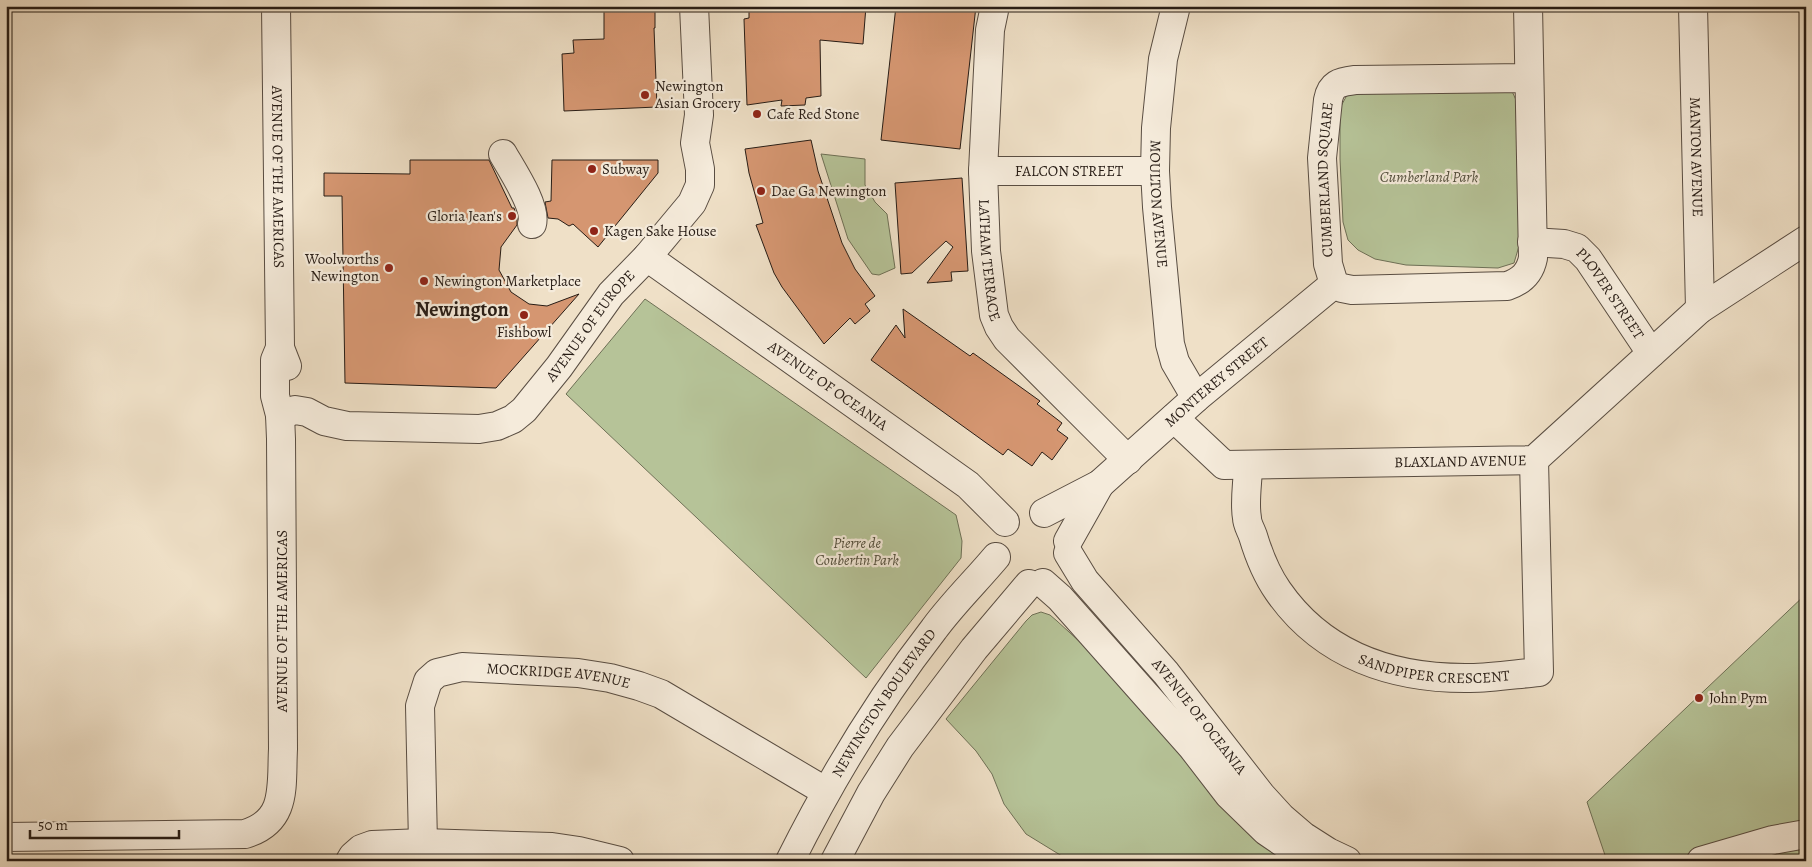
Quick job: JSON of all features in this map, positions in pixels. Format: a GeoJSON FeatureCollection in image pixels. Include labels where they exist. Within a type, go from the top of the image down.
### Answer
{"type":"FeatureCollection","features":[{"type":"Feature","properties":{"kind":"street","name":"AVENUE OF THE AMERICAS"},"geometry":{"type":"LineString","coordinates":[[276,6],[280,348],[287,367],[288,404],[280,415]]}},
{"type":"Feature","properties":{"kind":"street","name":"AVENUE OF EUROPE"},"geometry":{"type":"LineString","coordinates":[[280,415],[295,410],[307,412],[324,421],[347,426],[479,429],[497,426],[513,419],[524,410],[559,367],[611,294],[647,257],[692,203],[700,185],[700,169],[695,143],[699,115],[694,6]]}},
{"type":"Feature","properties":{"kind":"street","name":"LATHAM TERRACE"},"geometry":{"type":"LineString","coordinates":[[995,6],[990,30],[983,171],[986,250],[994,314],[999,328],[1007,340],[1128,460]]}},
{"type":"Feature","properties":{"kind":"street","name":"MOULTON AVENUE"},"geometry":{"type":"LineString","coordinates":[[1176,6],[1163,60],[1156,128],[1155,171],[1170,344],[1175,362],[1196,398]]}},
{"type":"Feature","properties":{"kind":"street"},"geometry":{"type":"LineString","coordinates":[[1334,284],[1352,290],[1508,286],[1517,283],[1531,268],[1533,258],[1528,6]]}},
{"type":"Feature","properties":{"kind":"street","name":"MANTON AVENUE"},"geometry":{"type":"LineString","coordinates":[[1693,6],[1700,309]]}},
{"type":"Feature","properties":{"kind":"street","name":"CUMBERLAND SQUARE"},"geometry":{"type":"LineString","coordinates":[[1334,284],[1328,264],[1322,158],[1328,100],[1330,92],[1335,85],[1343,81],[1354,80],[1529,78]]}},
{"type":"Feature","properties":{"kind":"street"},"geometry":{"type":"LineString","coordinates":[[503,154],[530,206],[533,218],[532,224]]}},
{"type":"Feature","properties":{"kind":"street","name":"FALCON STREET"},"geometry":{"type":"LineString","coordinates":[[983,171],[1155,171]]}},
{"type":"Feature","properties":{"kind":"street","name":"BLAXLAND AVENUE"},"geometry":{"type":"LineString","coordinates":[[1174,418],[1224,465],[1534,460],[1700,309],[1806,240]]}},
{"type":"Feature","properties":{"kind":"street","name":"PLOVER STREET"},"geometry":{"type":"LineString","coordinates":[[1532,242],[1564,244],[1577,248],[1588,259],[1651,354]]}},
{"type":"Feature","properties":{"kind":"street","name":"AVENUE OF OCEANIA"},"geometry":{"type":"LineString","coordinates":[[647,257],[968,485],[1005,522]]}},
{"type":"Feature","properties":{"kind":"street","name":"MONTEREY STREET"},"geometry":{"type":"LineString","coordinates":[[1044,513],[1100,484],[1196,398],[1334,284]]}},
{"type":"Feature","properties":{"kind":"street","name":"AVENUE OF THE AMERICAS"},"geometry":{"type":"LineString","coordinates":[[6,837],[245,834],[258,830],[267,824],[275,813],[280,800],[283,749],[280,415],[275,396],[275,360],[280,348]]}},
{"type":"Feature","properties":{"kind":"street"},"geometry":{"type":"LineString","coordinates":[[287,385],[307,412]]}},
{"type":"Feature","properties":{"kind":"street","name":"SANDPIPER CRESCENT"},"geometry":{"type":"LineString","coordinates":[[1248,465],[1247,518],[1263,566],[1288,605],[1311,628],[1337,648],[1376,665],[1444,678],[1472,678],[1539,672],[1534,460]]}},
{"type":"Feature","properties":{"kind":"street","name":"MONTEREY STREET"},"geometry":{"type":"LineString","coordinates":[[1068,547],[1100,484]]}},
{"type":"Feature","properties":{"kind":"street"},"geometry":{"type":"LineString","coordinates":[[1027,511],[1044,513],[1060,524],[1065,532],[1068,547],[1067,560],[1060,572],[1049,580],[1036,583],[1018,582],[1008,576],[1001,568],[996,557],[996,538],[1005,522],[1011,517],[1027,511]]}},
{"type":"Feature","properties":{"kind":"street","name":"AVENUE OF OCEANIA"},"geometry":{"type":"LineString","coordinates":[[1068,547],[1085,581],[1166,673],[1261,795],[1282,818],[1303,836],[1328,852],[1347,861]]}},
{"type":"Feature","properties":{"kind":"street","name":"NEWINGTON BOULEVARD"},"geometry":{"type":"LineString","coordinates":[[790,861],[825,791],[859,736],[934,628],[996,557]]}},
{"type":"Feature","properties":{"kind":"street","name":"AVENUE OF OCEANIA"},"geometry":{"type":"LineString","coordinates":[[1036,583],[1060,598],[1192,747],[1229,795],[1266,831],[1309,861]]}},
{"type":"Feature","properties":{"kind":"street"},"geometry":{"type":"LineString","coordinates":[[835,861],[871,793],[900,747],[974,649],[1036,583]]}},
{"type":"Feature","properties":{"kind":"street","name":"MOCKRIDGE AVENUE"},"geometry":{"type":"LineString","coordinates":[[423,843],[420,706],[428,681],[437,673],[462,667],[578,673],[610,678],[639,686],[661,694],[825,791]]}},
{"type":"Feature","properties":{"kind":"street"},"geometry":{"type":"LineString","coordinates":[[1701,861],[1773,840],[1806,834]]}},
{"type":"Feature","properties":{"kind":"street"},"geometry":{"type":"LineString","coordinates":[[352,858],[361,849],[372,845],[423,843],[552,846],[615,860]]}},
{"type":"Feature","properties":{"kind":"green space","name":"Cumberland Park"},"geometry":{"type":"Polygon","coordinates":[[[1511,89],[1516,100],[1519,246],[1514,263],[1498,268],[1406,265],[1375,259],[1358,250],[1348,240],[1343,222],[1340,159],[1340,108],[1347,95],[1364,90],[1511,89]]]}},
{"type":"Feature","properties":{"kind":"green space"},"geometry":{"type":"Polygon","coordinates":[[[821,154],[865,159],[865,185],[875,202],[887,214],[895,268],[879,275],[872,274],[848,239],[821,154]]]}},
{"type":"Feature","properties":{"kind":"green space","name":"Pierre de Coubertin Park"},"geometry":{"type":"Polygon","coordinates":[[[645,299],[956,515],[962,541],[961,558],[866,678],[566,394],[645,299]]]}},
{"type":"Feature","properties":{"kind":"green space"},"geometry":{"type":"Polygon","coordinates":[[[1806,594],[1806,861],[1607,861],[1587,802],[1806,594]]]}},
{"type":"Feature","properties":{"kind":"green space"},"geometry":{"type":"Polygon","coordinates":[[[1041,612],[1050,615],[1057,621],[1139,696],[1286,861],[1070,861],[1026,834],[1004,804],[992,774],[976,751],[946,719],[1026,621],[1032,615],[1041,612]]]}},
{"type":"Feature","properties":{"kind":"building"},"geometry":{"type":"Polygon","coordinates":[[[604,6],[655,6],[657,107],[564,111],[562,54],[574,53],[573,40],[604,39],[604,6]]]}},
{"type":"Feature","properties":{"kind":"building"},"geometry":{"type":"Polygon","coordinates":[[[749,6],[866,6],[863,44],[820,40],[821,96],[806,98],[805,105],[781,106],[782,100],[747,105],[744,19],[749,18],[749,6]]]}},
{"type":"Feature","properties":{"kind":"building"},"geometry":{"type":"Polygon","coordinates":[[[896,6],[976,6],[960,149],[881,140],[896,6]]]}},
{"type":"Feature","properties":{"kind":"building"},"geometry":{"type":"Polygon","coordinates":[[[811,140],[818,171],[842,243],[855,269],[875,296],[865,304],[870,311],[855,324],[850,318],[824,344],[782,287],[774,273],[756,225],[763,223],[749,173],[745,149],[811,140]]]}},
{"type":"Feature","properties":{"kind":"building","name":"Newington Marketplace"},"geometry":{"type":"Polygon","coordinates":[[[410,160],[489,160],[512,208],[514,208],[517,218],[517,225],[501,247],[499,270],[511,292],[529,304],[547,306],[579,294],[496,388],[345,383],[342,196],[324,196],[324,173],[410,174],[410,160]]]}},
{"type":"Feature","properties":{"kind":"building"},"geometry":{"type":"Polygon","coordinates":[[[552,160],[658,160],[658,173],[598,247],[573,224],[569,226],[558,219],[548,218],[545,202],[551,201],[552,160]]]}},
{"type":"Feature","properties":{"kind":"building"},"geometry":{"type":"Polygon","coordinates":[[[962,178],[968,271],[951,272],[952,281],[927,283],[953,247],[946,241],[912,273],[901,274],[895,183],[962,178]]]}},
{"type":"Feature","properties":{"kind":"building"},"geometry":{"type":"Polygon","coordinates":[[[903,309],[970,356],[973,353],[1040,401],[1037,404],[1062,423],[1057,430],[1068,438],[1052,460],[1042,452],[1032,466],[1008,449],[1003,455],[871,360],[896,325],[905,338],[903,309]]]}},
{"type":"Feature","properties":{"kind":"place","name":"Newington Asian Grocery"},"geometry":{"type":"Point","coordinates":[645,95]}},
{"type":"Feature","properties":{"kind":"place","name":"Cafe Red Stone"},"geometry":{"type":"Point","coordinates":[757,114]}},
{"type":"Feature","properties":{"kind":"place","name":"Subway"},"geometry":{"type":"Point","coordinates":[592,169]}},
{"type":"Feature","properties":{"kind":"place","name":"Dae Ga Newington"},"geometry":{"type":"Point","coordinates":[761,191]}},
{"type":"Feature","properties":{"kind":"place","name":"Gloria Jean's"},"geometry":{"type":"Point","coordinates":[512,216]}},
{"type":"Feature","properties":{"kind":"place","name":"Kagen Sake House"},"geometry":{"type":"Point","coordinates":[594,231]}},
{"type":"Feature","properties":{"kind":"place","name":"Woolworths Newington"},"geometry":{"type":"Point","coordinates":[389,268]}},
{"type":"Feature","properties":{"kind":"place","name":"Newington Marketplace"},"geometry":{"type":"Point","coordinates":[424,281]}},
{"type":"Feature","properties":{"kind":"place","name":"Fishbowl"},"geometry":{"type":"Point","coordinates":[524,315]}},
{"type":"Feature","properties":{"kind":"place","name":"John Pym"},"geometry":{"type":"Point","coordinates":[1699,698]}},
{"type":"Feature","properties":{"kind":"district","name":"Newington"},"geometry":{"type":"Point","coordinates":[462,309]}}]}
